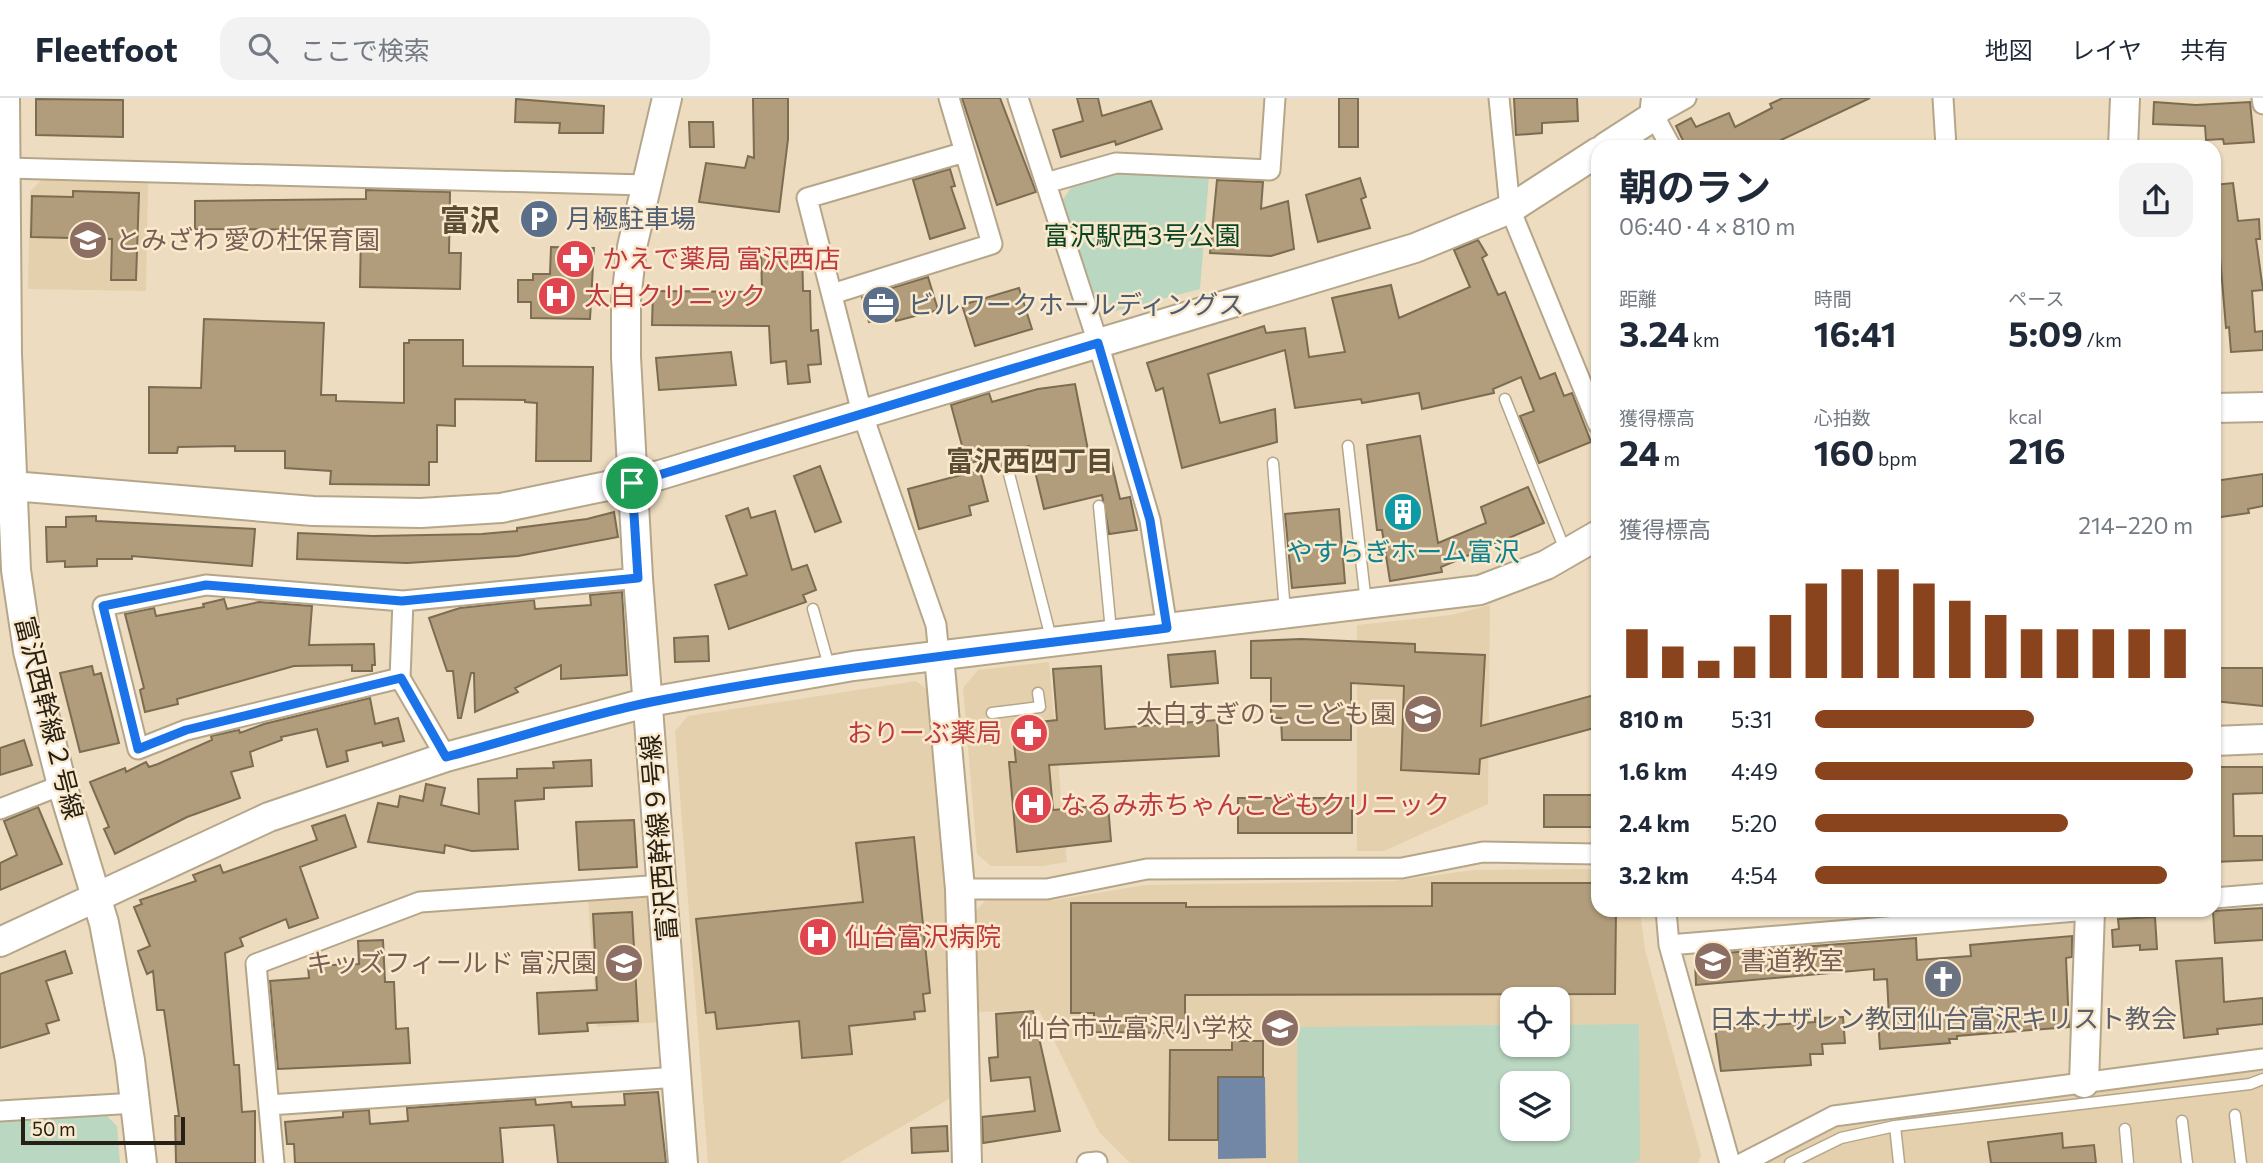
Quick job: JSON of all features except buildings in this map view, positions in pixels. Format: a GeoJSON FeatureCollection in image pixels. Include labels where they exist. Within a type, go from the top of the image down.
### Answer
{"type":"FeatureCollection","features":[{"type":"Feature","properties":{"kind":"street","name":"富沢西幹線２号線"},"geometry":{"type":"LineString","coordinates":[[5,98],[6,486],[16,570],[28,651],[62,785],[104,923],[136,1103],[142,1163]]}},
{"type":"Feature","properties":{"kind":"street","name":"富沢西幹線９号線"},"geometry":{"type":"LineString","coordinates":[[667,98],[632,247],[626,300],[638,578],[683,1163]]}},
{"type":"Feature","properties":{"kind":"street"},"geometry":{"type":"LineString","coordinates":[[832,294],[992,244],[949,98]]}},
{"type":"Feature","properties":{"kind":"street"},"geometry":{"type":"LineString","coordinates":[[1018,98],[1098,343],[1150,520],[1167,628]]}},
{"type":"Feature","properties":{"kind":"street"},"geometry":{"type":"LineString","coordinates":[[1046,183],[1116,163],[1270,170],[1275,98]]}},
{"type":"Feature","properties":{"kind":"street"},"geometry":{"type":"LineString","coordinates":[[1499,98],[1510,209],[1591,407]]}},
{"type":"Feature","properties":{"kind":"street"},"geometry":{"type":"LineString","coordinates":[[1615,140],[1655,107],[1686,98]]}},
{"type":"Feature","properties":{"kind":"street"},"geometry":{"type":"LineString","coordinates":[[1943,98],[1946,140]]}},
{"type":"Feature","properties":{"kind":"street"},"geometry":{"type":"LineString","coordinates":[[2123,140],[2126,98]]}},
{"type":"Feature","properties":{"kind":"street"},"geometry":{"type":"LineString","coordinates":[[2262,98],[2263,104]]}},
{"type":"Feature","properties":{"kind":"street"},"geometry":{"type":"LineString","coordinates":[[1655,107],[1668,140]]}},
{"type":"Feature","properties":{"kind":"street"},"geometry":{"type":"LineString","coordinates":[[965,152],[807,198],[863,413],[936,625],[960,889],[967,1163]]}},
{"type":"Feature","properties":{"kind":"street"},"geometry":{"type":"LineString","coordinates":[[6,486],[313,511],[421,513],[501,508],[632,483],[1415,248],[1510,209],[1591,157]]}},
{"type":"Feature","properties":{"kind":"street"},"geometry":{"type":"LineString","coordinates":[[7,168],[645,185]]}},
{"type":"Feature","properties":{"kind":"street"},"geometry":{"type":"LineString","coordinates":[[2221,408],[2263,407]]}},
{"type":"Feature","properties":{"kind":"street"},"geometry":{"type":"LineString","coordinates":[[0,942],[269,817],[446,757],[649,702],[830,670],[1480,590],[1546,565],[1591,539]]}},
{"type":"Feature","properties":{"kind":"street"},"geometry":{"type":"LineString","coordinates":[[401,678],[186,730],[138,749],[103,606],[206,585],[402,601],[638,578]]}},
{"type":"Feature","properties":{"kind":"street"},"geometry":{"type":"LineString","coordinates":[[402,601],[401,678],[446,757]]}},
{"type":"Feature","properties":{"kind":"street"},"geometry":{"type":"LineString","coordinates":[[2221,741],[2263,739]]}},
{"type":"Feature","properties":{"kind":"street"},"geometry":{"type":"LineString","coordinates":[[0,809],[62,785]]}},
{"type":"Feature","properties":{"kind":"street"},"geometry":{"type":"LineString","coordinates":[[960,889],[1047,889],[1147,869],[1402,867],[1483,852],[1591,854]]}},
{"type":"Feature","properties":{"kind":"street"},"geometry":{"type":"LineString","coordinates":[[274,1163],[256,964],[420,902],[663,885]]}},
{"type":"Feature","properties":{"kind":"street"},"geometry":{"type":"LineString","coordinates":[[2221,897],[2263,894]]}},
{"type":"Feature","properties":{"kind":"street"},"geometry":{"type":"LineString","coordinates":[[1667,917],[1669,945],[1730,1163]]}},
{"type":"Feature","properties":{"kind":"street"},"geometry":{"type":"LineString","coordinates":[[1669,945],[2006,917]]}},
{"type":"Feature","properties":{"kind":"street"},"geometry":{"type":"LineString","coordinates":[[2084,1083],[2090,917]]}},
{"type":"Feature","properties":{"kind":"street"},"geometry":{"type":"LineString","coordinates":[[1743,1163],[1835,1116],[2263,1059]]}},
{"type":"Feature","properties":{"kind":"street"},"geometry":{"type":"LineString","coordinates":[[269,1105],[678,1077]]}},
{"type":"Feature","properties":{"kind":"street"},"geometry":{"type":"LineString","coordinates":[[0,1111],[136,1103]]}},
{"type":"Feature","properties":{"kind":"lane"},"geometry":{"type":"LineString","coordinates":[[1504,399],[1566,553]]}},
{"type":"Feature","properties":{"kind":"lane"},"geometry":{"type":"LineString","coordinates":[[1348,446],[1366,603]]}},
{"type":"Feature","properties":{"kind":"lane"},"geometry":{"type":"LineString","coordinates":[[1273,463],[1285,613]]}},
{"type":"Feature","properties":{"kind":"lane"},"geometry":{"type":"LineString","coordinates":[[1007,466],[1052,642]]}},
{"type":"Feature","properties":{"kind":"lane"},"geometry":{"type":"LineString","coordinates":[[1099,506],[1111,635]]}},
{"type":"Feature","properties":{"kind":"lane"},"geometry":{"type":"LineString","coordinates":[[813,609],[830,670]]}},
{"type":"Feature","properties":{"kind":"lane"},"geometry":{"type":"LineString","coordinates":[[992,713],[1040,708],[1038,693]]}},
{"type":"Feature","properties":{"kind":"lane"},"geometry":{"type":"LineString","coordinates":[[1790,1163],[1840,1138],[1895,1126],[2250,1084],[2263,1079]]}},
{"type":"Feature","properties":{"kind":"lane"},"geometry":{"type":"LineString","coordinates":[[2235,1115],[2241,1163]]}},
{"type":"Feature","properties":{"kind":"lane"},"geometry":{"type":"LineString","coordinates":[[2182,1121],[2187,1163]]}},
{"type":"Feature","properties":{"kind":"lane"},"geometry":{"type":"LineString","coordinates":[[1895,1126],[1899,1163]]}},
{"type":"Feature","properties":{"kind":"lane"},"geometry":{"type":"LineString","coordinates":[[2125,1129],[2128,1163]]}},
{"type":"Feature","properties":{"kind":"shaded area","name":"とみざわ 愛の杜保育園"},"geometry":{"type":"Polygon","coordinates":[[[43,178],[148,180],[146,291],[28,289],[30,192],[43,178]]]}},
{"type":"Feature","properties":{"kind":"shaded area","name":"太白すぎのここども園"},"geometry":{"type":"Polygon","coordinates":[[[1490,605],[1488,804],[1384,851],[1357,851],[1357,625],[1451,615],[1490,605]]]}},
{"type":"Feature","properties":{"kind":"shaded area"},"geometry":{"type":"Polygon","coordinates":[[[1049,662],[1067,862],[1043,866],[991,866],[977,854],[963,688],[978,670],[1049,662]]]}},
{"type":"Feature","properties":{"kind":"shaded area","name":"仙台富沢病院"},"geometry":{"type":"Polygon","coordinates":[[[916,681],[929,691],[945,888],[954,1096],[839,1163],[708,1163],[675,731],[688,716],[916,681]]]}},
{"type":"Feature","properties":{"kind":"shaded area","name":"仙台市立富沢小学校"},"geometry":{"type":"Polygon","coordinates":[[[1591,869],[1591,917],[1641,917],[1645,950],[1701,1155],[1698,1163],[1130,1163],[1099,1132],[1039,1010],[977,1012],[973,913],[986,900],[1056,900],[1145,885],[1394,881],[1474,870],[1591,869]]]}},
{"type":"Feature","properties":{"kind":"shaded area","name":"キッズフィールド 富沢園"},"geometry":{"type":"Polygon","coordinates":[[[641,894],[652,903],[661,1022],[597,1027],[588,898],[641,894]]]}},
{"type":"Feature","properties":{"kind":"shaded area"},"geometry":{"type":"Polygon","coordinates":[[[2263,1069],[2263,1163],[1764,1163],[1810,1135],[1848,1122],[2263,1069]]]}},
{"type":"Feature","properties":{"kind":"green space","name":"富沢駅西3号公園"},"geometry":{"type":"Polygon","coordinates":[[[1123,171],[1209,175],[1200,289],[1112,312],[1098,305],[1062,201],[1072,186],[1123,171]]]}},
{"type":"Feature","properties":{"kind":"green space"},"geometry":{"type":"Polygon","coordinates":[[[1639,1024],[1640,1160],[1633,1163],[1298,1163],[1297,1027],[1500,1025],[1500,1057],[1570,1057],[1570,1025],[1639,1024]]]}},
{"type":"Feature","properties":{"kind":"green space"},"geometry":{"type":"Polygon","coordinates":[[[104,1113],[117,1126],[120,1163],[0,1163],[0,1120],[104,1113]]]}},
{"type":"Feature","properties":{"kind":"water"},"geometry":{"type":"Polygon","coordinates":[[[1218,1077],[1265,1077],[1266,1158],[1218,1159],[1218,1077]]]}},
{"type":"Feature","properties":{"kind":"place","name":"月極駐車場"},"geometry":{"type":"Point","coordinates":[539,219]}},
{"type":"Feature","properties":{"kind":"place","name":"とみざわ 愛の杜保育園"},"geometry":{"type":"Point","coordinates":[88,240]}},
{"type":"Feature","properties":{"kind":"place","name":"かえで薬局 富沢西店"},"geometry":{"type":"Point","coordinates":[575,259]}},
{"type":"Feature","properties":{"kind":"place","name":"太白クリニック"},"geometry":{"type":"Point","coordinates":[557,296]}},
{"type":"Feature","properties":{"kind":"place","name":"ビルワークホールディングス"},"geometry":{"type":"Point","coordinates":[881,305]}},
{"type":"Feature","properties":{"kind":"place","name":"やすらぎホーム富沢"},"geometry":{"type":"Point","coordinates":[1403,512]}},
{"type":"Feature","properties":{"kind":"place","name":"太白すぎのここども園"},"geometry":{"type":"Point","coordinates":[1423,714]}},
{"type":"Feature","properties":{"kind":"place","name":"おりーぶ薬局"},"geometry":{"type":"Point","coordinates":[1029,733]}},
{"type":"Feature","properties":{"kind":"place","name":"なるみ赤ちゃんこどもクリニック"},"geometry":{"type":"Point","coordinates":[1033,805]}},
{"type":"Feature","properties":{"kind":"place","name":"仙台富沢病院"},"geometry":{"type":"Point","coordinates":[818,937]}},
{"type":"Feature","properties":{"kind":"place","name":"書道教室"},"geometry":{"type":"Point","coordinates":[1713,961]}},
{"type":"Feature","properties":{"kind":"place","name":"キッズフィールド 富沢園"},"geometry":{"type":"Point","coordinates":[624,963]}},
{"type":"Feature","properties":{"kind":"place","name":"日本ナザレン教団仙台富沢キリスト教会"},"geometry":{"type":"Point","coordinates":[1943,979]}},
{"type":"Feature","properties":{"kind":"place","name":"仙台市立富沢小学校"},"geometry":{"type":"Point","coordinates":[1280,1028]}},
{"type":"Feature","properties":{"kind":"district","name":"富沢"},"geometry":{"type":"Point","coordinates":[470,221]}},
{"type":"Feature","properties":{"kind":"district","name":"富沢西四丁目"},"geometry":{"type":"Point","coordinates":[1030,461]}},
{"type":"Feature","properties":{"kind":"route"},"geometry":{"type":"LineString","coordinates":[[1098,343],[1150,520],[1167,628],[853,666],[649,702],[446,757],[401,678],[186,730],[138,749],[103,606],[206,585],[402,601],[638,578],[632,483],[1098,343]]}}]}
